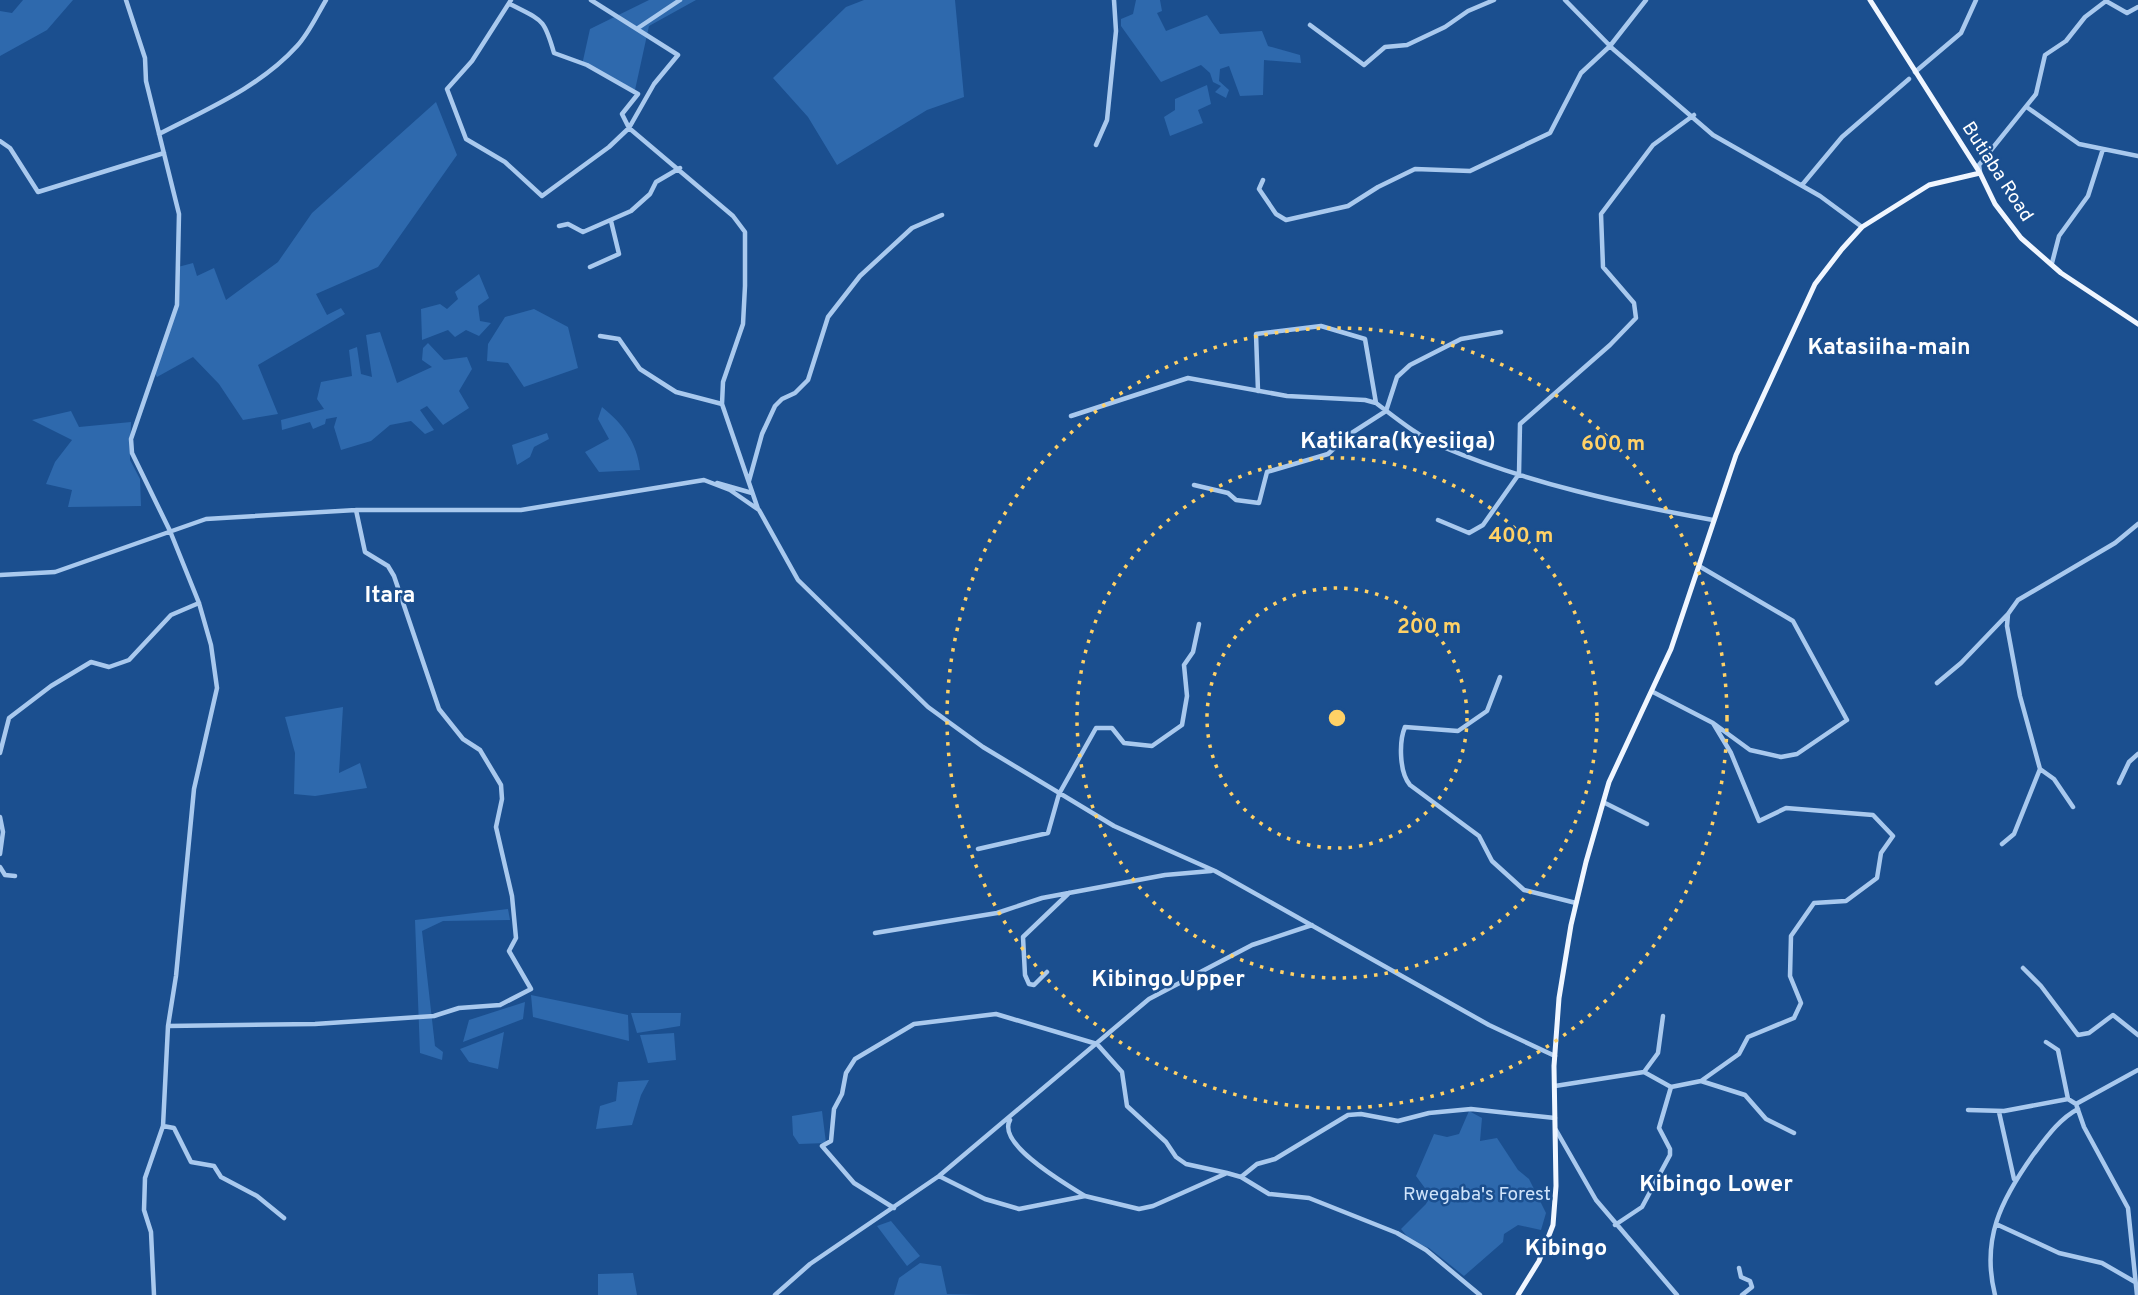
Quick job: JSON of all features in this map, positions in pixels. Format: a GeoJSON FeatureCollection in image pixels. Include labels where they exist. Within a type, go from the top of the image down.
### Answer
{"type":"FeatureCollection","features":[{"type":"Feature","properties":{"kind":"main road","name":"Butiaba Road"},"geometry":{"type":"LineString","coordinates":[[1870,0],[2012,228],[2033,251],[2052,263],[2061,273],[2138,324]]}},
{"type":"Feature","properties":{"kind":"main road"},"geometry":{"type":"LineString","coordinates":[[1518,1295],[1539,1261],[1553,1225],[1556,1186],[1555,1056],[1559,998],[1576,902],[1609,782],[1653,692],[1713,520],[1765,388],[1815,285],[1862,227],[1929,185],[1980,173]]}},
{"type":"Feature","properties":{"kind":"street"},"geometry":{"type":"LineString","coordinates":[[126,0],[145,58],[146,81],[179,214],[177,305],[131,439],[132,453],[170,531],[198,603],[211,645],[218,688],[194,789],[176,976],[168,1026],[163,1126],[145,1178],[144,1210],[151,1232],[154,1295]]}},
{"type":"Feature","properties":{"kind":"street"},"geometry":{"type":"LineString","coordinates":[[159,134],[232,97],[275,66],[297,46],[326,0]]}},
{"type":"Feature","properties":{"kind":"street"},"geometry":{"type":"LineString","coordinates":[[591,0],[678,55],[654,85],[629,128],[609,147],[542,196],[505,162],[466,139],[447,89],[472,61],[510,2],[543,22],[550,32],[554,53],[587,65],[638,94],[622,114],[629,128],[680,168],[733,216],[745,232],[743,324],[723,383],[722,404],[759,510],[798,580],[928,707],[983,747],[1114,826],[1214,871],[1489,1025],[1555,1056]]}},
{"type":"Feature","properties":{"kind":"street"},"geometry":{"type":"LineString","coordinates":[[638,28],[680,0]]}},
{"type":"Feature","properties":{"kind":"street"},"geometry":{"type":"LineString","coordinates":[[1096,145],[1107,120],[1116,31],[1114,0]]}},
{"type":"Feature","properties":{"kind":"street"},"geometry":{"type":"LineString","coordinates":[[1310,25],[1364,65],[1385,47],[1407,45],[1445,27],[1468,10],[1494,0]]}},
{"type":"Feature","properties":{"kind":"street"},"geometry":{"type":"LineString","coordinates":[[1565,0],[1609,46],[1694,115],[1713,135],[1802,185],[1862,227]]}},
{"type":"Feature","properties":{"kind":"street"},"geometry":{"type":"LineString","coordinates":[[1263,180],[1259,189],[1276,214],[1286,220],[1348,206],[1378,187],[1415,169],[1462,172],[1478,168],[1550,133],[1581,73],[1609,46],[1646,0]]}},
{"type":"Feature","properties":{"kind":"street"},"geometry":{"type":"LineString","coordinates":[[1915,73],[1961,33],[1976,0]]}},
{"type":"Feature","properties":{"kind":"street"},"geometry":{"type":"LineString","coordinates":[[1980,173],[1979,165],[2004,132],[2028,108],[2036,94],[2045,55],[2066,41],[2100,4],[2111,1],[2118,3],[2127,13],[2138,7]]}},
{"type":"Feature","properties":{"kind":"street"},"geometry":{"type":"LineString","coordinates":[[1802,185],[1842,137],[1909,79]]}},
{"type":"Feature","properties":{"kind":"street"},"geometry":{"type":"LineString","coordinates":[[2028,108],[2067,138],[2138,156]]}},
{"type":"Feature","properties":{"kind":"street"},"geometry":{"type":"LineString","coordinates":[[1438,520],[1469,533],[1483,525],[1518,474],[1520,424],[1611,345],[1637,313],[1634,303],[1603,267],[1601,214],[1653,145],[1694,115]]}},
{"type":"Feature","properties":{"kind":"street"},"geometry":{"type":"LineString","coordinates":[[0,141],[10,148],[38,192],[164,153]]}},
{"type":"Feature","properties":{"kind":"street"},"geometry":{"type":"LineString","coordinates":[[2052,263],[2059,236],[2088,196],[2103,149]]}},
{"type":"Feature","properties":{"kind":"street"},"geometry":{"type":"LineString","coordinates":[[559,226],[567,224],[583,232],[611,221],[635,209],[650,194],[656,182],[680,168]]}},
{"type":"Feature","properties":{"kind":"street"},"geometry":{"type":"LineString","coordinates":[[748,482],[762,434],[775,406],[795,393],[808,380],[828,317],[860,276],[912,228],[942,215]]}},
{"type":"Feature","properties":{"kind":"street"},"geometry":{"type":"LineString","coordinates":[[590,267],[619,254],[611,221]]}},
{"type":"Feature","properties":{"kind":"street"},"geometry":{"type":"LineString","coordinates":[[1258,391],[1256,334],[1321,326],[1365,340],[1376,403]]}},
{"type":"Feature","properties":{"kind":"street"},"geometry":{"type":"LineString","coordinates":[[1194,485],[1228,492],[1236,500],[1256,505],[1267,472],[1328,454],[1347,436],[1386,411],[1397,377],[1410,365],[1461,340],[1501,332]]}},
{"type":"Feature","properties":{"kind":"street"},"geometry":{"type":"LineString","coordinates":[[600,336],[619,339],[640,369],[676,392],[722,404]]}},
{"type":"Feature","properties":{"kind":"street"},"geometry":{"type":"LineString","coordinates":[[1071,416],[1188,379],[1258,391],[1376,403],[1441,447],[1518,474],[1645,508],[1713,520]]}},
{"type":"Feature","properties":{"kind":"street"},"geometry":{"type":"LineString","coordinates":[[0,575],[55,572],[206,519],[356,510],[521,510],[704,480],[753,494]]}},
{"type":"Feature","properties":{"kind":"street"},"geometry":{"type":"LineString","coordinates":[[716,483],[759,510]]}},
{"type":"Feature","properties":{"kind":"street"},"geometry":{"type":"LineString","coordinates":[[168,1026],[315,1024],[434,1016],[459,1008],[500,1005],[531,989],[509,951],[516,938],[512,896],[497,832],[502,794],[499,779],[480,750],[463,739],[439,709],[394,576],[388,566],[365,552],[356,510]]}},
{"type":"Feature","properties":{"kind":"street"},"geometry":{"type":"LineString","coordinates":[[1937,683],[1961,663],[2018,600],[2115,543],[2138,524]]}},
{"type":"Feature","properties":{"kind":"street"},"geometry":{"type":"LineString","coordinates":[[1653,692],[1713,723],[1755,752],[1787,757],[1837,729],[1847,718],[1793,621],[1699,566]]}},
{"type":"Feature","properties":{"kind":"street"},"geometry":{"type":"LineString","coordinates":[[0,753],[8,720],[33,699],[91,662],[109,667],[129,660],[171,615],[198,603]]}},
{"type":"Feature","properties":{"kind":"street"},"geometry":{"type":"LineString","coordinates":[[2002,844],[2014,834],[2040,769],[2020,696],[2007,625],[2008,614]]}},
{"type":"Feature","properties":{"kind":"street"},"geometry":{"type":"LineString","coordinates":[[978,849],[1048,833],[1059,794],[1096,728],[1112,729],[1124,743],[1152,746],[1182,725],[1187,696],[1184,665],[1193,652],[1199,624]]}},
{"type":"Feature","properties":{"kind":"street"},"geometry":{"type":"LineString","coordinates":[[1500,677],[1487,712],[1458,732],[1405,727],[1402,736],[1404,775],[1410,785],[1479,836],[1492,861],[1523,889],[1576,902]]}},
{"type":"Feature","properties":{"kind":"street"},"geometry":{"type":"LineString","coordinates":[[1555,1086],[1644,1072],[1671,1087],[1701,1081],[1739,1054],[1748,1037],[1797,1015],[1801,1003],[1790,968],[1794,930],[1814,904],[1846,901],[1877,878],[1882,850],[1893,834],[1873,815],[1786,808],[1759,821],[1731,753],[1713,723]]}},
{"type":"Feature","properties":{"kind":"street"},"geometry":{"type":"LineString","coordinates":[[2119,783],[2129,762],[2138,754]]}},
{"type":"Feature","properties":{"kind":"street"},"geometry":{"type":"LineString","coordinates":[[2040,769],[2054,779],[2073,807]]}},
{"type":"Feature","properties":{"kind":"street"},"geometry":{"type":"LineString","coordinates":[[1605,803],[1647,824]]}},
{"type":"Feature","properties":{"kind":"street"},"geometry":{"type":"LineString","coordinates":[[0,817],[3,832],[0,854]]}},
{"type":"Feature","properties":{"kind":"street"},"geometry":{"type":"LineString","coordinates":[[0,867],[5,875],[15,876]]}},
{"type":"Feature","properties":{"kind":"street"},"geometry":{"type":"LineString","coordinates":[[875,933],[997,914],[1042,898],[1165,875],[1214,871]]}},
{"type":"Feature","properties":{"kind":"street"},"geometry":{"type":"LineString","coordinates":[[1047,972],[1034,985],[1030,984],[1025,975],[1023,937],[1070,893]]}},
{"type":"Feature","properties":{"kind":"street"},"geometry":{"type":"LineString","coordinates":[[775,1295],[810,1264],[939,1176],[1144,1003],[1252,945],[1312,925]]}},
{"type":"Feature","properties":{"kind":"street"},"geometry":{"type":"LineString","coordinates":[[2023,968],[2041,986],[2078,1035],[2089,1033],[2113,1015],[2138,1035]]}},
{"type":"Feature","properties":{"kind":"street"},"geometry":{"type":"LineString","coordinates":[[895,1208],[854,1183],[822,1146],[831,1140],[834,1109],[842,1094],[846,1073],[855,1059],[914,1024],[992,1014],[1097,1044],[1122,1072],[1127,1106],[1186,1164],[1241,1177],[1269,1194],[1309,1198],[1397,1233],[1426,1250],[1480,1295]]}},
{"type":"Feature","properties":{"kind":"street"},"geometry":{"type":"LineString","coordinates":[[1644,1072],[1658,1054],[1663,1016]]}},
{"type":"Feature","properties":{"kind":"street"},"geometry":{"type":"LineString","coordinates":[[2046,1042],[2058,1050],[2068,1099],[2077,1106],[2084,1127],[2128,1208],[2137,1295]]}},
{"type":"Feature","properties":{"kind":"street"},"geometry":{"type":"LineString","coordinates":[[1995,1295],[1988,1266],[2001,1204],[2014,1180],[2043,1141],[2077,1106],[2138,1070]]}},
{"type":"Feature","properties":{"kind":"street"},"geometry":{"type":"LineString","coordinates":[[1701,1081],[1745,1095],[1766,1119],[1794,1133]]}},
{"type":"Feature","properties":{"kind":"street"},"geometry":{"type":"LineString","coordinates":[[1615,1225],[1642,1207],[1670,1156],[1670,1149],[1659,1128],[1671,1087]]}},
{"type":"Feature","properties":{"kind":"street"},"geometry":{"type":"LineString","coordinates":[[1968,1110],[1999,1112],[2068,1099]]}},
{"type":"Feature","properties":{"kind":"street"},"geometry":{"type":"LineString","coordinates":[[1241,1177],[1257,1164],[1275,1159],[1348,1115],[1361,1114],[1398,1121],[1464,1109],[1555,1118]]}},
{"type":"Feature","properties":{"kind":"street"},"geometry":{"type":"LineString","coordinates":[[1999,1112],[2014,1180]]}},
{"type":"Feature","properties":{"kind":"street"},"geometry":{"type":"LineString","coordinates":[[1013,1116],[1007,1125],[1020,1149],[1085,1196],[1125,1207],[1146,1208],[1227,1173]]}},
{"type":"Feature","properties":{"kind":"street"},"geometry":{"type":"LineString","coordinates":[[163,1126],[174,1128],[191,1162],[214,1166],[221,1177],[257,1196],[284,1218]]}},
{"type":"Feature","properties":{"kind":"street"},"geometry":{"type":"LineString","coordinates":[[1555,1127],[1577,1170],[1615,1225],[1677,1295]]}},
{"type":"Feature","properties":{"kind":"street"},"geometry":{"type":"LineString","coordinates":[[939,1176],[985,1199],[1019,1209],[1085,1196]]}},
{"type":"Feature","properties":{"kind":"street"},"geometry":{"type":"LineString","coordinates":[[1996,1224],[2059,1252],[2102,1263],[2135,1282]]}},
{"type":"Feature","properties":{"kind":"street"},"geometry":{"type":"LineString","coordinates":[[1739,1268],[1741,1277],[1750,1280],[1752,1287],[1742,1295]]}},
{"type":"Feature","properties":{"kind":"green space"},"geometry":{"type":"Polygon","coordinates":[[[23,0],[73,0],[47,30],[0,56],[0,11],[12,13],[23,0]]]}},
{"type":"Feature","properties":{"kind":"green space"},"geometry":{"type":"Polygon","coordinates":[[[649,0],[696,0],[649,26],[635,90],[582,65],[590,29],[649,0]]]}},
{"type":"Feature","properties":{"kind":"green space"},"geometry":{"type":"Polygon","coordinates":[[[864,0],[955,0],[964,97],[927,110],[837,165],[808,117],[773,78],[846,7],[864,0]]]}},
{"type":"Feature","properties":{"kind":"green space"},"geometry":{"type":"Polygon","coordinates":[[[1136,0],[1160,0],[1162,11],[1157,13],[1166,31],[1207,15],[1220,34],[1262,31],[1268,46],[1300,55],[1301,63],[1264,60],[1263,95],[1240,96],[1229,66],[1220,69],[1219,81],[1229,90],[1226,98],[1215,92],[1221,86],[1213,82],[1210,73],[1201,65],[1161,82],[1121,26],[1121,19],[1133,14],[1136,0]]]}},
{"type":"Feature","properties":{"kind":"green space"},"geometry":{"type":"Polygon","coordinates":[[[1207,85],[1211,104],[1198,110],[1203,123],[1170,136],[1164,117],[1175,110],[1175,99],[1207,85]]]}},
{"type":"Feature","properties":{"kind":"green space"},"geometry":{"type":"Polygon","coordinates":[[[436,102],[457,155],[378,267],[316,294],[327,315],[341,308],[345,314],[258,365],[278,414],[243,420],[219,384],[193,357],[157,377],[153,370],[176,307],[178,267],[193,263],[197,276],[214,268],[226,300],[278,262],[312,213],[436,102]]]}},
{"type":"Feature","properties":{"kind":"green space"},"geometry":{"type":"Polygon","coordinates":[[[479,274],[489,298],[478,306],[480,321],[491,323],[479,336],[466,330],[455,337],[448,330],[422,340],[421,309],[440,304],[447,309],[458,299],[455,292],[479,274]]]}},
{"type":"Feature","properties":{"kind":"green space"},"geometry":{"type":"Polygon","coordinates":[[[534,309],[568,327],[578,368],[524,387],[508,363],[487,361],[488,344],[505,317],[534,309]]]}},
{"type":"Feature","properties":{"kind":"green space"},"geometry":{"type":"Polygon","coordinates":[[[380,332],[397,383],[432,367],[422,360],[423,348],[428,343],[444,360],[467,357],[472,369],[459,391],[469,408],[443,425],[427,406],[420,410],[434,430],[425,434],[411,421],[390,425],[371,441],[341,450],[334,427],[337,417],[326,419],[325,424],[313,429],[310,422],[282,430],[281,420],[324,409],[317,399],[321,382],[352,376],[349,350],[357,347],[361,374],[372,377],[366,335],[380,332]]]}},
{"type":"Feature","properties":{"kind":"green space"},"geometry":{"type":"Polygon","coordinates":[[[602,407],[628,434],[636,451],[640,470],[599,472],[585,452],[609,439],[598,419],[602,407]]]}},
{"type":"Feature","properties":{"kind":"green space"},"geometry":{"type":"Polygon","coordinates":[[[71,411],[79,427],[131,422],[130,460],[140,479],[141,506],[68,507],[72,490],[46,484],[55,462],[72,440],[32,420],[71,411]]]}},
{"type":"Feature","properties":{"kind":"green space"},"geometry":{"type":"Polygon","coordinates":[[[547,433],[549,439],[534,447],[530,457],[517,465],[512,445],[547,433]]]}},
{"type":"Feature","properties":{"kind":"green space"},"geometry":{"type":"Polygon","coordinates":[[[343,707],[339,773],[360,763],[367,788],[315,796],[294,794],[295,753],[285,717],[343,707]]]}},
{"type":"Feature","properties":{"kind":"green space"},"geometry":{"type":"Polygon","coordinates":[[[508,909],[510,920],[443,921],[422,931],[435,1046],[443,1052],[442,1060],[420,1053],[415,920],[508,909]]]}},
{"type":"Feature","properties":{"kind":"green space"},"geometry":{"type":"Polygon","coordinates":[[[531,995],[628,1015],[629,1041],[533,1017],[531,995]]]}},
{"type":"Feature","properties":{"kind":"green space"},"geometry":{"type":"Polygon","coordinates":[[[525,1002],[523,1019],[463,1042],[469,1020],[525,1002]]]}},
{"type":"Feature","properties":{"kind":"green space"},"geometry":{"type":"Polygon","coordinates":[[[631,1013],[681,1013],[680,1026],[637,1033],[631,1013]]]}},
{"type":"Feature","properties":{"kind":"green space"},"geometry":{"type":"Polygon","coordinates":[[[504,1032],[498,1069],[469,1062],[460,1049],[504,1032]]]}},
{"type":"Feature","properties":{"kind":"green space"},"geometry":{"type":"Polygon","coordinates":[[[674,1033],[676,1060],[648,1063],[640,1035],[674,1033]]]}},
{"type":"Feature","properties":{"kind":"green space"},"geometry":{"type":"Polygon","coordinates":[[[649,1080],[641,1095],[632,1125],[596,1129],[600,1106],[616,1101],[618,1082],[649,1080]]]}},
{"type":"Feature","properties":{"kind":"green space"},"geometry":{"type":"Polygon","coordinates":[[[822,1111],[826,1143],[799,1144],[793,1135],[792,1116],[822,1111]]]}},
{"type":"Feature","properties":{"kind":"green space","name":"Rwegaba's Forest"},"geometry":{"type":"Polygon","coordinates":[[[1469,1111],[1482,1118],[1480,1141],[1497,1138],[1518,1170],[1529,1179],[1546,1213],[1541,1230],[1518,1225],[1504,1234],[1503,1242],[1464,1276],[1429,1248],[1410,1240],[1401,1229],[1426,1204],[1430,1195],[1416,1176],[1434,1134],[1447,1137],[1459,1134],[1469,1111]]]}},
{"type":"Feature","properties":{"kind":"green space"},"geometry":{"type":"Polygon","coordinates":[[[891,1221],[920,1256],[907,1266],[877,1226],[891,1221]]]}},
{"type":"Feature","properties":{"kind":"green space"},"geometry":{"type":"Polygon","coordinates":[[[920,1263],[941,1266],[947,1294],[982,1295],[894,1295],[899,1278],[920,1263]]]}},
{"type":"Feature","properties":{"kind":"green space"},"geometry":{"type":"Polygon","coordinates":[[[633,1273],[637,1295],[598,1295],[598,1274],[633,1273]]]}},
{"type":"Feature","properties":{"kind":"district","name":"Katasiiha-main"},"geometry":{"type":"Point","coordinates":[1889,348]}},
{"type":"Feature","properties":{"kind":"district","name":"Katikara(kyesiiga)"},"geometry":{"type":"Point","coordinates":[1398,442]}},
{"type":"Feature","properties":{"kind":"district","name":"Itara"},"geometry":{"type":"Point","coordinates":[390,596]}},
{"type":"Feature","properties":{"kind":"district","name":"Kibingo Upper"},"geometry":{"type":"Point","coordinates":[1168,980]}},
{"type":"Feature","properties":{"kind":"district","name":"Kibingo Lower"},"geometry":{"type":"Point","coordinates":[1716,1185]}},
{"type":"Feature","properties":{"kind":"district","name":"Kibingo"},"geometry":{"type":"Point","coordinates":[1566,1249]}}]}
